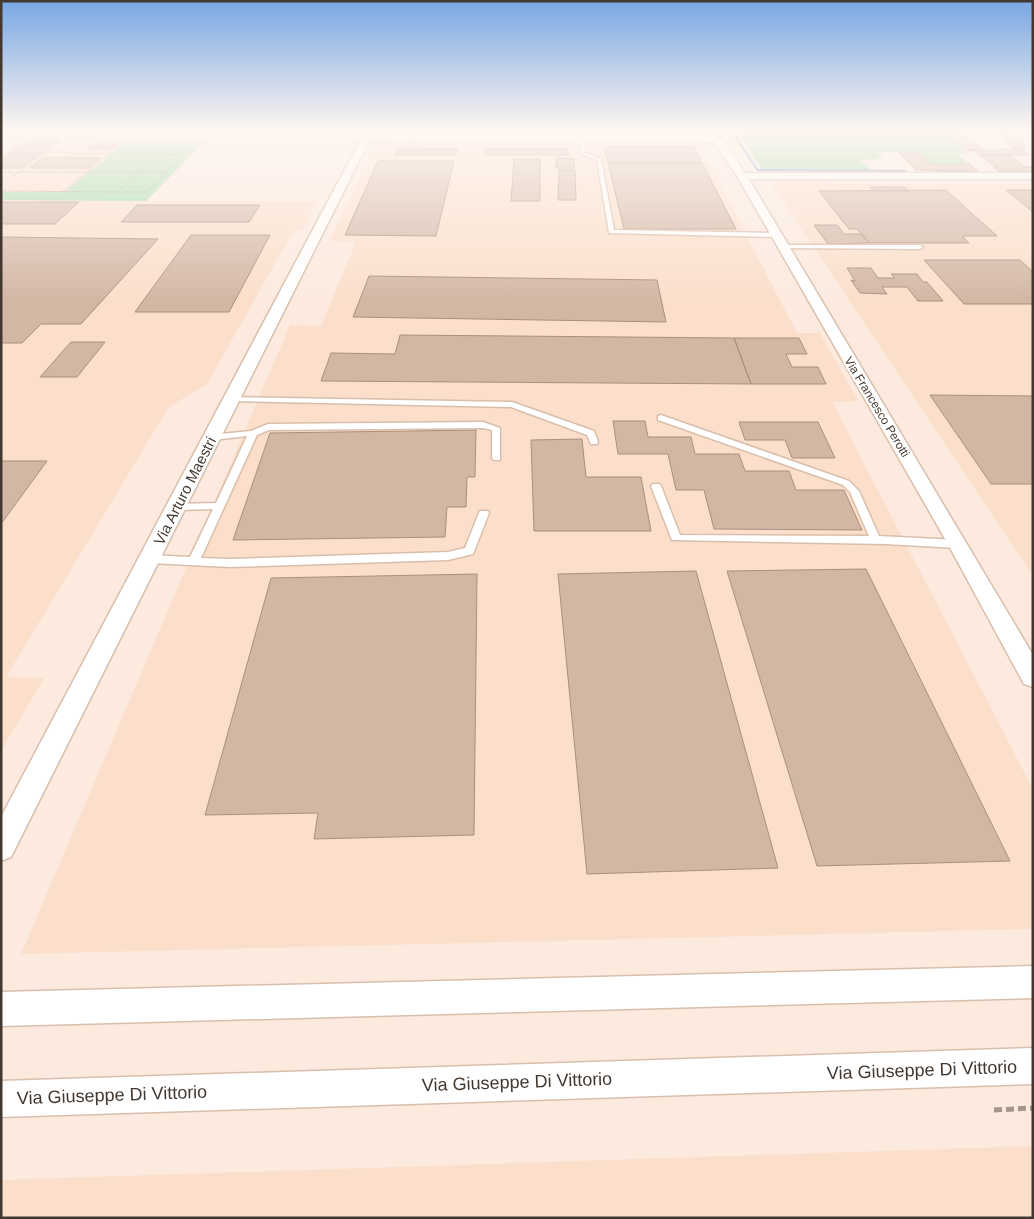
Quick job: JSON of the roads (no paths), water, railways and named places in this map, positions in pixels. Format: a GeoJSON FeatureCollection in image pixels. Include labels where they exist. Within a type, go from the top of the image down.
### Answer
{"type":"FeatureCollection","features":[{"type":"Feature","properties":{"kind":"street","name":"Via Arturo Maestri"},"geometry":{"type":"LineString","coordinates":[[1,847],[341,187]]}},
{"type":"Feature","properties":{"kind":"street","name":"Via Francesco Perotti"},"geometry":{"type":"LineString","coordinates":[[748,187],[958,544],[1033,677]]}},
{"type":"Feature","properties":{"kind":"street"},"geometry":{"type":"LineString","coordinates":[[1,1009],[1033,982]]}},
{"type":"Feature","properties":{"kind":"street","name":"Via Giuseppe Di Vittorio"},"geometry":{"type":"LineString","coordinates":[[1,1099],[1033,1066]]}},
{"type":"Feature","properties":{"kind":"lane"},"geometry":{"type":"LineString","coordinates":[[604,187],[612,232],[743,233],[779,240],[920,247]]}},
{"type":"Feature","properties":{"kind":"lane"},"geometry":{"type":"LineString","coordinates":[[232,399],[512,405],[591,433],[594,442]]}},
{"type":"Feature","properties":{"kind":"lane"},"geometry":{"type":"LineString","coordinates":[[661,418],[846,483],[854,491],[876,540]]}},
{"type":"Feature","properties":{"kind":"lane"},"geometry":{"type":"LineString","coordinates":[[213,437],[253,433],[268,427],[483,425],[496,428],[497,458]]}},
{"type":"Feature","properties":{"kind":"lane"},"geometry":{"type":"LineString","coordinates":[[194,561],[253,433]]}},
{"type":"Feature","properties":{"kind":"lane"},"geometry":{"type":"LineString","coordinates":[[656,486],[676,538],[876,540],[958,544]]}},
{"type":"Feature","properties":{"kind":"lane"},"geometry":{"type":"LineString","coordinates":[[177,507],[219,506]]}},
{"type":"Feature","properties":{"kind":"lane"},"geometry":{"type":"LineString","coordinates":[[150,559],[230,563],[448,556],[469,551],[484,513]]}}]}
